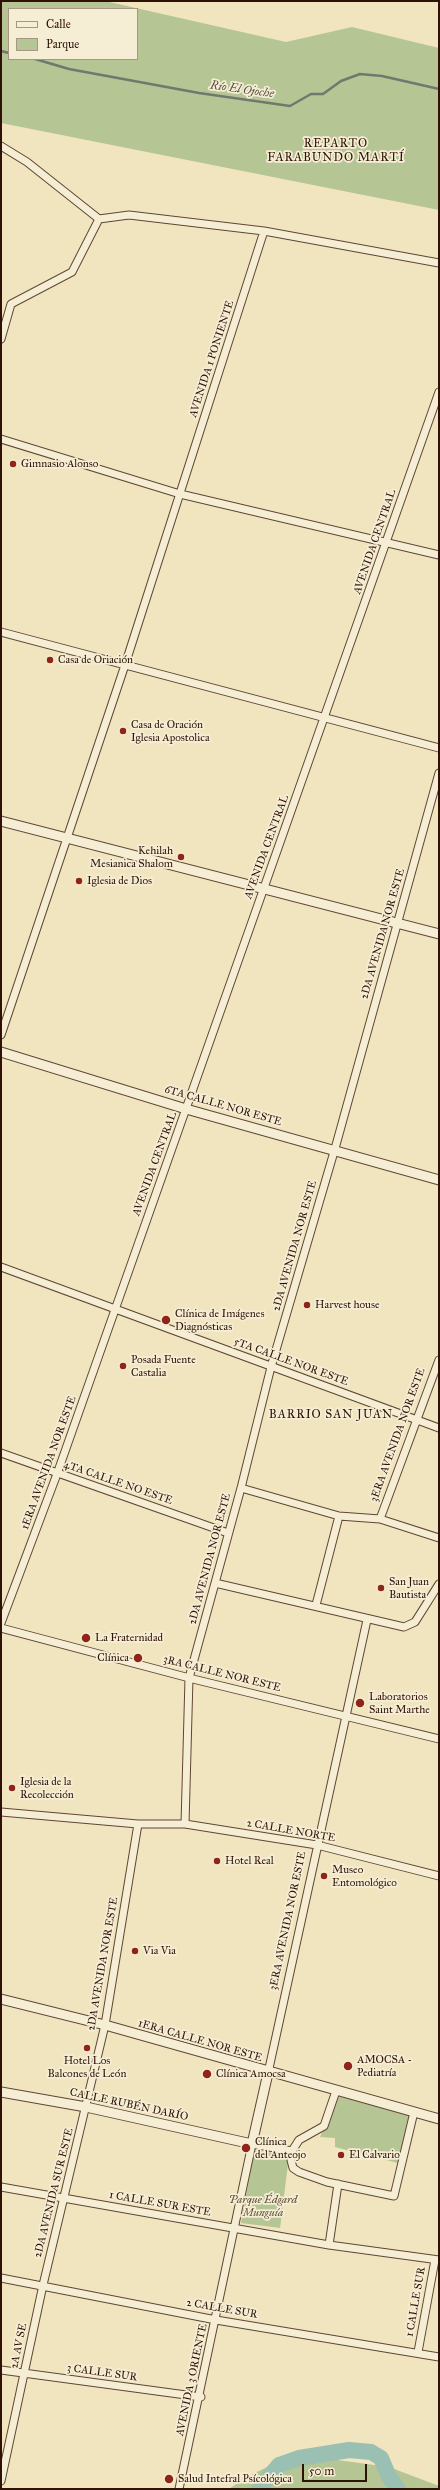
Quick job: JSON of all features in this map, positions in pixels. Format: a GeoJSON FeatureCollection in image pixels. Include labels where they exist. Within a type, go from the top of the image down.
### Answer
{"type":"FeatureCollection","features":[{"type":"Feature","properties":{"kind":"street"},"geometry":{"type":"LineString","coordinates":[[1,146],[28,162],[99,218],[128,215],[264,231],[439,263]]}},
{"type":"Feature","properties":{"kind":"street"},"geometry":{"type":"LineString","coordinates":[[1,339],[11,304],[72,272],[99,218]]}},
{"type":"Feature","properties":{"kind":"street","name":"AVENIDA 1 PONIENTE"},"geometry":{"type":"LineString","coordinates":[[180,494],[264,231]]}},
{"type":"Feature","properties":{"kind":"street","name":"AVENIDA CENTRAL"},"geometry":{"type":"LineString","coordinates":[[115,1309],[439,392]]}},
{"type":"Feature","properties":{"kind":"street"},"geometry":{"type":"LineString","coordinates":[[1,439],[180,494],[386,544],[439,555]]}},
{"type":"Feature","properties":{"kind":"street"},"geometry":{"type":"LineString","coordinates":[[1,1034],[126,665],[180,494]]}},
{"type":"Feature","properties":{"kind":"street"},"geometry":{"type":"LineString","coordinates":[[1,632],[439,748]]}},
{"type":"Feature","properties":{"kind":"street","name":"2DA AVENIDA NOR ESTE"},"geometry":{"type":"LineString","coordinates":[[184,1824],[189,1678],[241,1488],[271,1367],[334,1150],[439,773]]}},
{"type":"Feature","properties":{"kind":"street"},"geometry":{"type":"LineString","coordinates":[[1,822],[439,934]]}},
{"type":"Feature","properties":{"kind":"street","name":"6TA CALLE NOR ESTE"},"geometry":{"type":"LineString","coordinates":[[1,1052],[186,1109],[439,1180]]}},
{"type":"Feature","properties":{"kind":"street","name":"5TA CALLE NOR ESTE"},"geometry":{"type":"LineString","coordinates":[[1,1267],[439,1428]]}},
{"type":"Feature","properties":{"kind":"street","name":"1ERA AVENIDA NOR ESTE"},"geometry":{"type":"LineString","coordinates":[[1,1622],[57,1474],[115,1309]]}},
{"type":"Feature","properties":{"kind":"street","name":"3ERA AVENIDA NOR ESTE"},"geometry":{"type":"LineString","coordinates":[[380,1519],[439,1360]]}},
{"type":"Feature","properties":{"kind":"street","name":"4TA CALLE NO ESTE"},"geometry":{"type":"LineString","coordinates":[[1,1453],[228,1533]]}},
{"type":"Feature","properties":{"kind":"street"},"geometry":{"type":"LineString","coordinates":[[241,1488],[339,1516],[380,1519],[439,1538]]}},
{"type":"Feature","properties":{"kind":"street"},"geometry":{"type":"LineString","coordinates":[[316,1606],[339,1516]]}},
{"type":"Feature","properties":{"kind":"street"},"geometry":{"type":"LineString","coordinates":[[215,1583],[316,1606],[367,1620],[404,1627],[410,1626],[423,1610],[439,1584]]}},
{"type":"Feature","properties":{"kind":"street","name":"3ERA AVENIDA NOR ESTE"},"geometry":{"type":"LineString","coordinates":[[235,2228],[345,1715],[367,1620]]}},
{"type":"Feature","properties":{"kind":"street","name":"3RA CALLE NOR ESTE"},"geometry":{"type":"LineString","coordinates":[[1,1628],[189,1678],[439,1739]]}},
{"type":"Feature","properties":{"kind":"street","name":"2 CALLE NORTE"},"geometry":{"type":"LineString","coordinates":[[1,1812],[138,1824],[184,1824],[317,1845],[439,1876]]}},
{"type":"Feature","properties":{"kind":"street","name":"2DA AVENIDA NOR ESTE"},"geometry":{"type":"LineString","coordinates":[[86,2107],[105,2025],[138,1824]]}},
{"type":"Feature","properties":{"kind":"street","name":"1ERA CALLE NOR ESTE"},"geometry":{"type":"LineString","coordinates":[[1,1999],[105,2025],[268,2073],[439,2119]]}},
{"type":"Feature","properties":{"kind":"street"},"geometry":{"type":"LineString","coordinates":[[336,2091],[324,2126],[299,2140],[292,2151],[293,2168],[299,2172],[338,2184],[394,2196],[414,2112]]}},
{"type":"Feature","properties":{"kind":"street","name":"CALLE RUBÉN DARÍO"},"geometry":{"type":"LineString","coordinates":[[1,2092],[86,2107],[252,2144]]}},
{"type":"Feature","properties":{"kind":"street","name":"2DA AVENIDA SUR ESTE"},"geometry":{"type":"LineString","coordinates":[[43,2285],[86,2107]]}},
{"type":"Feature","properties":{"kind":"street"},"geometry":{"type":"LineString","coordinates":[[252,2144],[292,2151]]}},
{"type":"Feature","properties":{"kind":"street"},"geometry":{"type":"LineString","coordinates":[[330,2245],[338,2184]]}},
{"type":"Feature","properties":{"kind":"street","name":"1 CALLE SUR ESTE"},"geometry":{"type":"LineString","coordinates":[[1,2187],[330,2245],[437,2260]]}},
{"type":"Feature","properties":{"kind":"street","name":"AVENIDA 3 ORIENTE"},"geometry":{"type":"LineString","coordinates":[[179,2489],[201,2397],[235,2228]]}},
{"type":"Feature","properties":{"kind":"street","name":"1 CALLE SUR"},"geometry":{"type":"LineString","coordinates":[[418,2352],[437,2260]]}},
{"type":"Feature","properties":{"kind":"street","name":"2 CALLE SUR"},"geometry":{"type":"LineString","coordinates":[[1,2278],[216,2320],[418,2352],[439,2357]]}},
{"type":"Feature","properties":{"kind":"street","name":"2A AV SE"},"geometry":{"type":"LineString","coordinates":[[1,2481],[43,2285]]}},
{"type":"Feature","properties":{"kind":"street","name":"3 CALLE SUR"},"geometry":{"type":"LineString","coordinates":[[1,2370],[201,2397]]}},
{"type":"Feature","properties":{"kind":"green space"},"geometry":{"type":"Polygon","coordinates":[[[1,1],[105,1],[136,8],[8,8],[8,60],[138,60],[138,8],[286,42],[352,27],[439,48],[439,210],[1,123],[1,1]]]}},
{"type":"Feature","properties":{"kind":"green space"},"geometry":{"type":"Polygon","coordinates":[[[339,2096],[410,2116],[398,2163],[335,2147],[335,2138],[320,2137],[339,2096]]]}},
{"type":"Feature","properties":{"kind":"green space","name":"Parque Édgard Munguía"},"geometry":{"type":"Polygon","coordinates":[[[257,2150],[289,2156],[280,2228],[241,2223],[254,2151],[257,2150]]]}},
{"type":"Feature","properties":{"kind":"green space"},"geometry":{"type":"Polygon","coordinates":[[[293,2454],[389,2467],[439,2486],[439,2489],[229,2489],[245,2478],[293,2454]]]}},
{"type":"Feature","properties":{"kind":"waterway","name":"Río El Ojoche"},"geometry":{"type":"LineString","coordinates":[[1,51],[8,53]]}},
{"type":"Feature","properties":{"kind":"waterway","name":"Río El Ojoche"},"geometry":{"type":"LineString","coordinates":[[38,60],[69,69],[199,93],[290,106],[311,94],[323,94],[341,81],[360,74],[382,76],[439,89]]}},
{"type":"Feature","properties":{"kind":"waterway"},"geometry":{"type":"LineString","coordinates":[[259,2489],[279,2465],[299,2458],[349,2450],[371,2452],[381,2458],[389,2477],[398,2489]]}},
{"type":"Feature","properties":{"kind":"place","name":"Gimnasio Alonso"},"geometry":{"type":"Point","coordinates":[13,464]}},
{"type":"Feature","properties":{"kind":"place","name":"Casa de Oriación"},"geometry":{"type":"Point","coordinates":[50,660]}},
{"type":"Feature","properties":{"kind":"place","name":"Casa de Oración Iglesia Apostolica"},"geometry":{"type":"Point","coordinates":[123,731]}},
{"type":"Feature","properties":{"kind":"place","name":"Kehilah Mesianica Shalom"},"geometry":{"type":"Point","coordinates":[181,857]}},
{"type":"Feature","properties":{"kind":"place","name":"Iglesia de Dios"},"geometry":{"type":"Point","coordinates":[79,881]}},
{"type":"Feature","properties":{"kind":"place","name":"Harvest house"},"geometry":{"type":"Point","coordinates":[307,1305]}},
{"type":"Feature","properties":{"kind":"place","name":"Clínica de Imágenes Diagnósticas"},"geometry":{"type":"Point","coordinates":[166,1320]}},
{"type":"Feature","properties":{"kind":"place","name":"Posada Fuente Castalia"},"geometry":{"type":"Point","coordinates":[123,1366]}},
{"type":"Feature","properties":{"kind":"place","name":"San Juan Bautista"},"geometry":{"type":"Point","coordinates":[381,1588]}},
{"type":"Feature","properties":{"kind":"place","name":"La Fraternidad"},"geometry":{"type":"Point","coordinates":[86,1638]}},
{"type":"Feature","properties":{"kind":"place","name":"Clínica"},"geometry":{"type":"Point","coordinates":[138,1658]}},
{"type":"Feature","properties":{"kind":"place","name":"Laboratorios Saint Marthe"},"geometry":{"type":"Point","coordinates":[360,1703]}},
{"type":"Feature","properties":{"kind":"place","name":"Iglesia de la Recolección"},"geometry":{"type":"Point","coordinates":[12,1788]}},
{"type":"Feature","properties":{"kind":"place","name":"Hotel Real"},"geometry":{"type":"Point","coordinates":[217,1861]}},
{"type":"Feature","properties":{"kind":"place","name":"Museo Entomológico"},"geometry":{"type":"Point","coordinates":[324,1876]}},
{"type":"Feature","properties":{"kind":"place","name":"Via Via"},"geometry":{"type":"Point","coordinates":[135,1951]}},
{"type":"Feature","properties":{"kind":"place","name":"Hotel Los Balcones de León"},"geometry":{"type":"Point","coordinates":[87,2048]}},
{"type":"Feature","properties":{"kind":"place","name":"AMOCSA - Pediatría"},"geometry":{"type":"Point","coordinates":[348,2066]}},
{"type":"Feature","properties":{"kind":"place","name":"Clínica Amocsa"},"geometry":{"type":"Point","coordinates":[207,2074]}},
{"type":"Feature","properties":{"kind":"place","name":"Clínica del Anteojo"},"geometry":{"type":"Point","coordinates":[246,2148]}},
{"type":"Feature","properties":{"kind":"place","name":"El Calvario"},"geometry":{"type":"Point","coordinates":[341,2155]}},
{"type":"Feature","properties":{"kind":"place","name":"Salud Intefral Psícológica"},"geometry":{"type":"Point","coordinates":[169,2479]}},
{"type":"Feature","properties":{"kind":"district","name":"REPARTO FARABUNDO MARTÍ"},"geometry":{"type":"Point","coordinates":[336,151]}},
{"type":"Feature","properties":{"kind":"district","name":"BARRIO SAN JUAN"},"geometry":{"type":"Point","coordinates":[331,1415]}}]}
